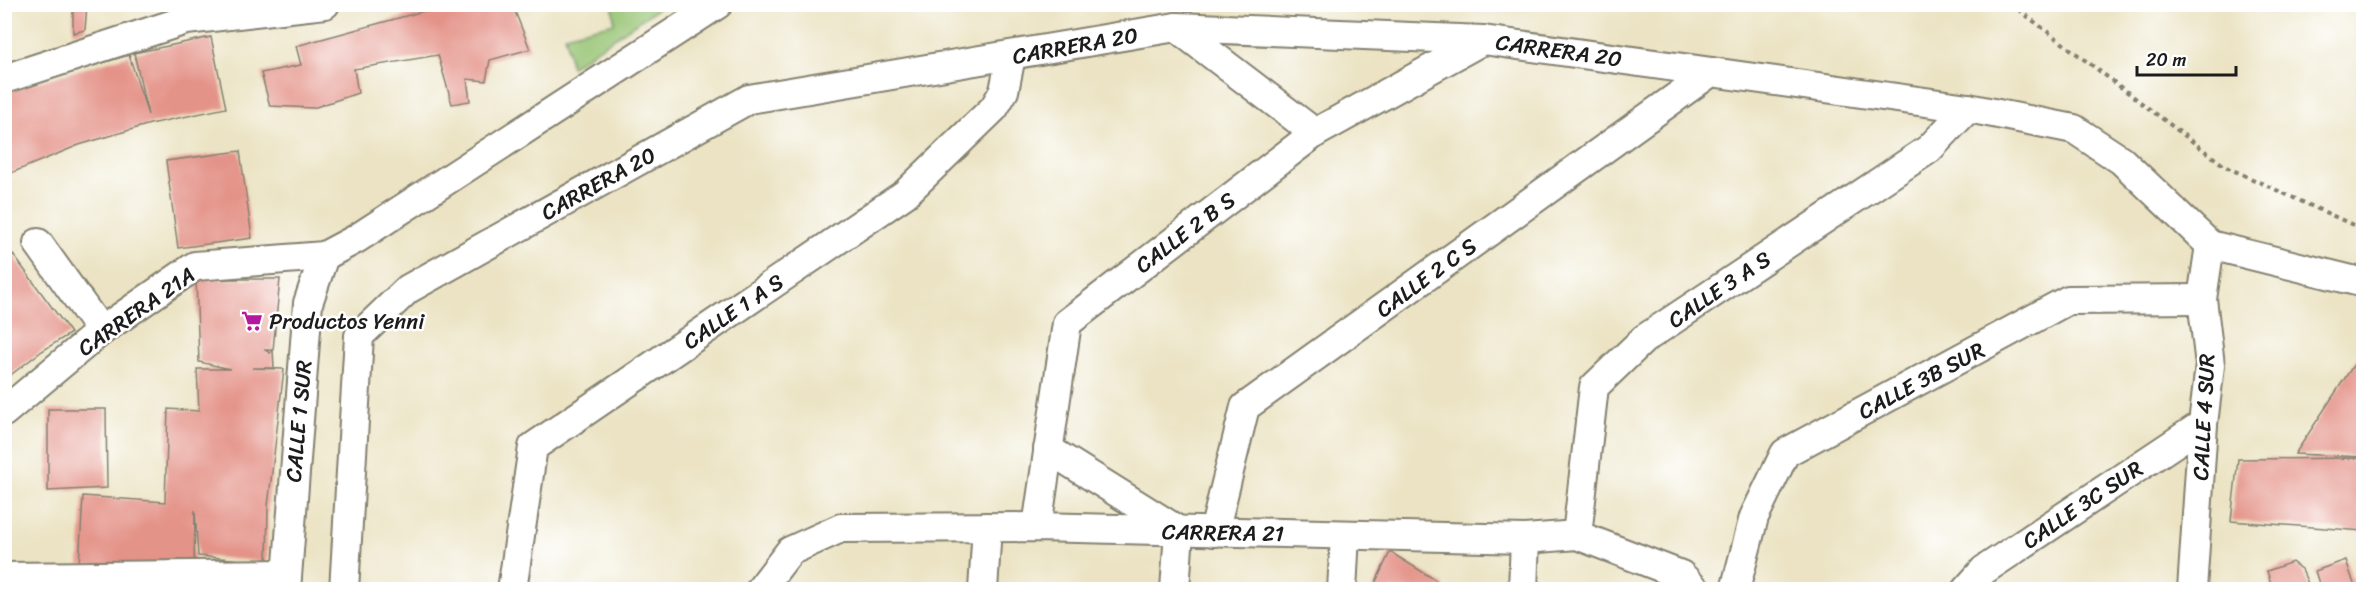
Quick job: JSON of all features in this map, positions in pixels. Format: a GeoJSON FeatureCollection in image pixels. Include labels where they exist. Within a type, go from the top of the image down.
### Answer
{"type":"FeatureCollection","features":[{"type":"Feature","properties":{"kind":"street"},"geometry":{"type":"LineString","coordinates":[[4,79],[186,20],[325,4]]}},
{"type":"Feature","properties":{"kind":"street"},"geometry":{"type":"LineString","coordinates":[[324,256],[356,239],[718,4]]}},
{"type":"Feature","properties":{"kind":"street"},"geometry":{"type":"LineString","coordinates":[[1176,27],[1315,133]]}},
{"type":"Feature","properties":{"kind":"street","name":"CARRERA 20"},"geometry":{"type":"LineString","coordinates":[[344,590],[359,336],[408,290],[749,99],[1176,27],[1483,40],[1968,108],[2074,129],[2121,160],[2210,245]]}},
{"type":"Feature","properties":{"kind":"street","name":"CALLE 2 B S"},"geometry":{"type":"LineString","coordinates":[[1037,527],[1067,323],[1315,133],[1483,40]]}},
{"type":"Feature","properties":{"kind":"street","name":"CALLE 1 A S"},"geometry":{"type":"LineString","coordinates":[[512,590],[533,447],[905,194],[994,108],[1004,91],[1011,56]]}},
{"type":"Feature","properties":{"kind":"street","name":"CALLE 2 C S"},"geometry":{"type":"LineString","coordinates":[[1214,532],[1245,407],[1711,72]]}},
{"type":"Feature","properties":{"kind":"street","name":"CALLE 3 A S"},"geometry":{"type":"LineString","coordinates":[[1576,535],[1594,387],[1644,339],[1929,149],[1968,108]]}},
{"type":"Feature","properties":{"kind":"street"},"geometry":{"type":"LineString","coordinates":[[38,243],[101,332]]}},
{"type":"Feature","properties":{"kind":"street"},"geometry":{"type":"LineString","coordinates":[[2210,245],[2364,283]]}},
{"type":"Feature","properties":{"kind":"street","name":"CALLE 4 SUR"},"geometry":{"type":"LineString","coordinates":[[2192,590],[2203,424],[2210,365],[2202,299],[2210,245]]}},
{"type":"Feature","properties":{"kind":"street","name":"CARRERA 21A"},"geometry":{"type":"LineString","coordinates":[[4,412],[101,332],[195,266],[324,256]]}},
{"type":"Feature","properties":{"kind":"street","name":"CALLE 1 SUR"},"geometry":{"type":"LineString","coordinates":[[286,582],[308,303],[324,256]]}},
{"type":"Feature","properties":{"kind":"street","name":"CALLE 3B SUR"},"geometry":{"type":"LineString","coordinates":[[1735,590],[1754,517],[1785,453],[2068,300],[2202,299]]}},
{"type":"Feature","properties":{"kind":"street","name":"CALLE 3C SUR"},"geometry":{"type":"LineString","coordinates":[[1966,590],[1984,570],[2203,424]]}},
{"type":"Feature","properties":{"kind":"street"},"geometry":{"type":"LineString","coordinates":[[1048,449],[1179,531],[1174,590]]}},
{"type":"Feature","properties":{"kind":"street"},"geometry":{"type":"LineString","coordinates":[[983,590],[987,526]]}},
{"type":"Feature","properties":{"kind":"street","name":"CARRERA 21"},"geometry":{"type":"LineString","coordinates":[[760,590],[790,551],[841,528],[987,526],[1525,539],[1576,535],[1681,575],[1696,590]]}},
{"type":"Feature","properties":{"kind":"street"},"geometry":{"type":"LineString","coordinates":[[1342,590],[1346,535]]}},
{"type":"Feature","properties":{"kind":"street"},"geometry":{"type":"LineString","coordinates":[[1523,590],[1525,539]]}},
{"type":"Feature","properties":{"kind":"street"},"geometry":{"type":"LineString","coordinates":[[4,577],[286,582]]}},
{"type":"Feature","properties":{"kind":"path"},"geometry":{"type":"LineString","coordinates":[[2011,4],[2226,167],[2364,230]]}},
{"type":"Feature","properties":{"kind":"green space"},"geometry":{"type":"Polygon","coordinates":[[[613,5],[663,5],[571,67],[565,35],[614,23],[613,5]]]}},
{"type":"Feature","properties":{"kind":"building"},"geometry":{"type":"Polygon","coordinates":[[[73,4],[87,4],[85,30],[73,33],[73,4]]]}},
{"type":"Feature","properties":{"kind":"building"},"geometry":{"type":"Polygon","coordinates":[[[464,4],[512,4],[530,49],[490,60],[486,81],[467,79],[470,101],[452,104],[438,55],[354,69],[358,93],[313,108],[270,106],[261,73],[301,65],[296,46],[424,11],[464,4]]]}},
{"type":"Feature","properties":{"kind":"building"},"geometry":{"type":"Polygon","coordinates":[[[211,37],[226,108],[150,124],[79,145],[4,176],[4,92],[129,55],[148,115],[134,53],[211,37]]]}},
{"type":"Feature","properties":{"kind":"building"},"geometry":{"type":"Polygon","coordinates":[[[240,151],[252,238],[178,248],[166,161],[240,151]]]}},
{"type":"Feature","properties":{"kind":"building"},"geometry":{"type":"Polygon","coordinates":[[[9,249],[71,333],[42,351],[4,380],[4,254],[9,249]]]}},
{"type":"Feature","properties":{"kind":"building"},"geometry":{"type":"Polygon","coordinates":[[[196,279],[280,279],[273,350],[274,368],[252,368],[284,369],[268,506],[267,562],[198,556],[195,510],[194,566],[79,565],[83,496],[165,502],[168,409],[199,411],[197,369],[230,369],[199,362],[196,279]]]}},
{"type":"Feature","properties":{"kind":"building"},"geometry":{"type":"Polygon","coordinates":[[[2364,349],[2364,457],[2295,454],[2364,349]]]}},
{"type":"Feature","properties":{"kind":"building"},"geometry":{"type":"Polygon","coordinates":[[[48,409],[106,409],[107,488],[48,491],[48,409]]]}},
{"type":"Feature","properties":{"kind":"building"},"geometry":{"type":"Polygon","coordinates":[[[2364,458],[2364,531],[2231,521],[2238,459],[2364,458]]]}},
{"type":"Feature","properties":{"kind":"building"},"geometry":{"type":"Polygon","coordinates":[[[1390,552],[1444,585],[1442,590],[1372,590],[1390,552]]]}},
{"type":"Feature","properties":{"kind":"building"},"geometry":{"type":"Polygon","coordinates":[[[2346,560],[2356,590],[2321,590],[2315,571],[2346,560]]]}},
{"type":"Feature","properties":{"kind":"building"},"geometry":{"type":"Polygon","coordinates":[[[2292,562],[2302,570],[2311,590],[2273,590],[2267,571],[2292,562]]]}},
{"type":"Feature","properties":{"kind":"place","name":"Productos Yenni"},"geometry":{"type":"Point","coordinates":[252,321]}}]}
